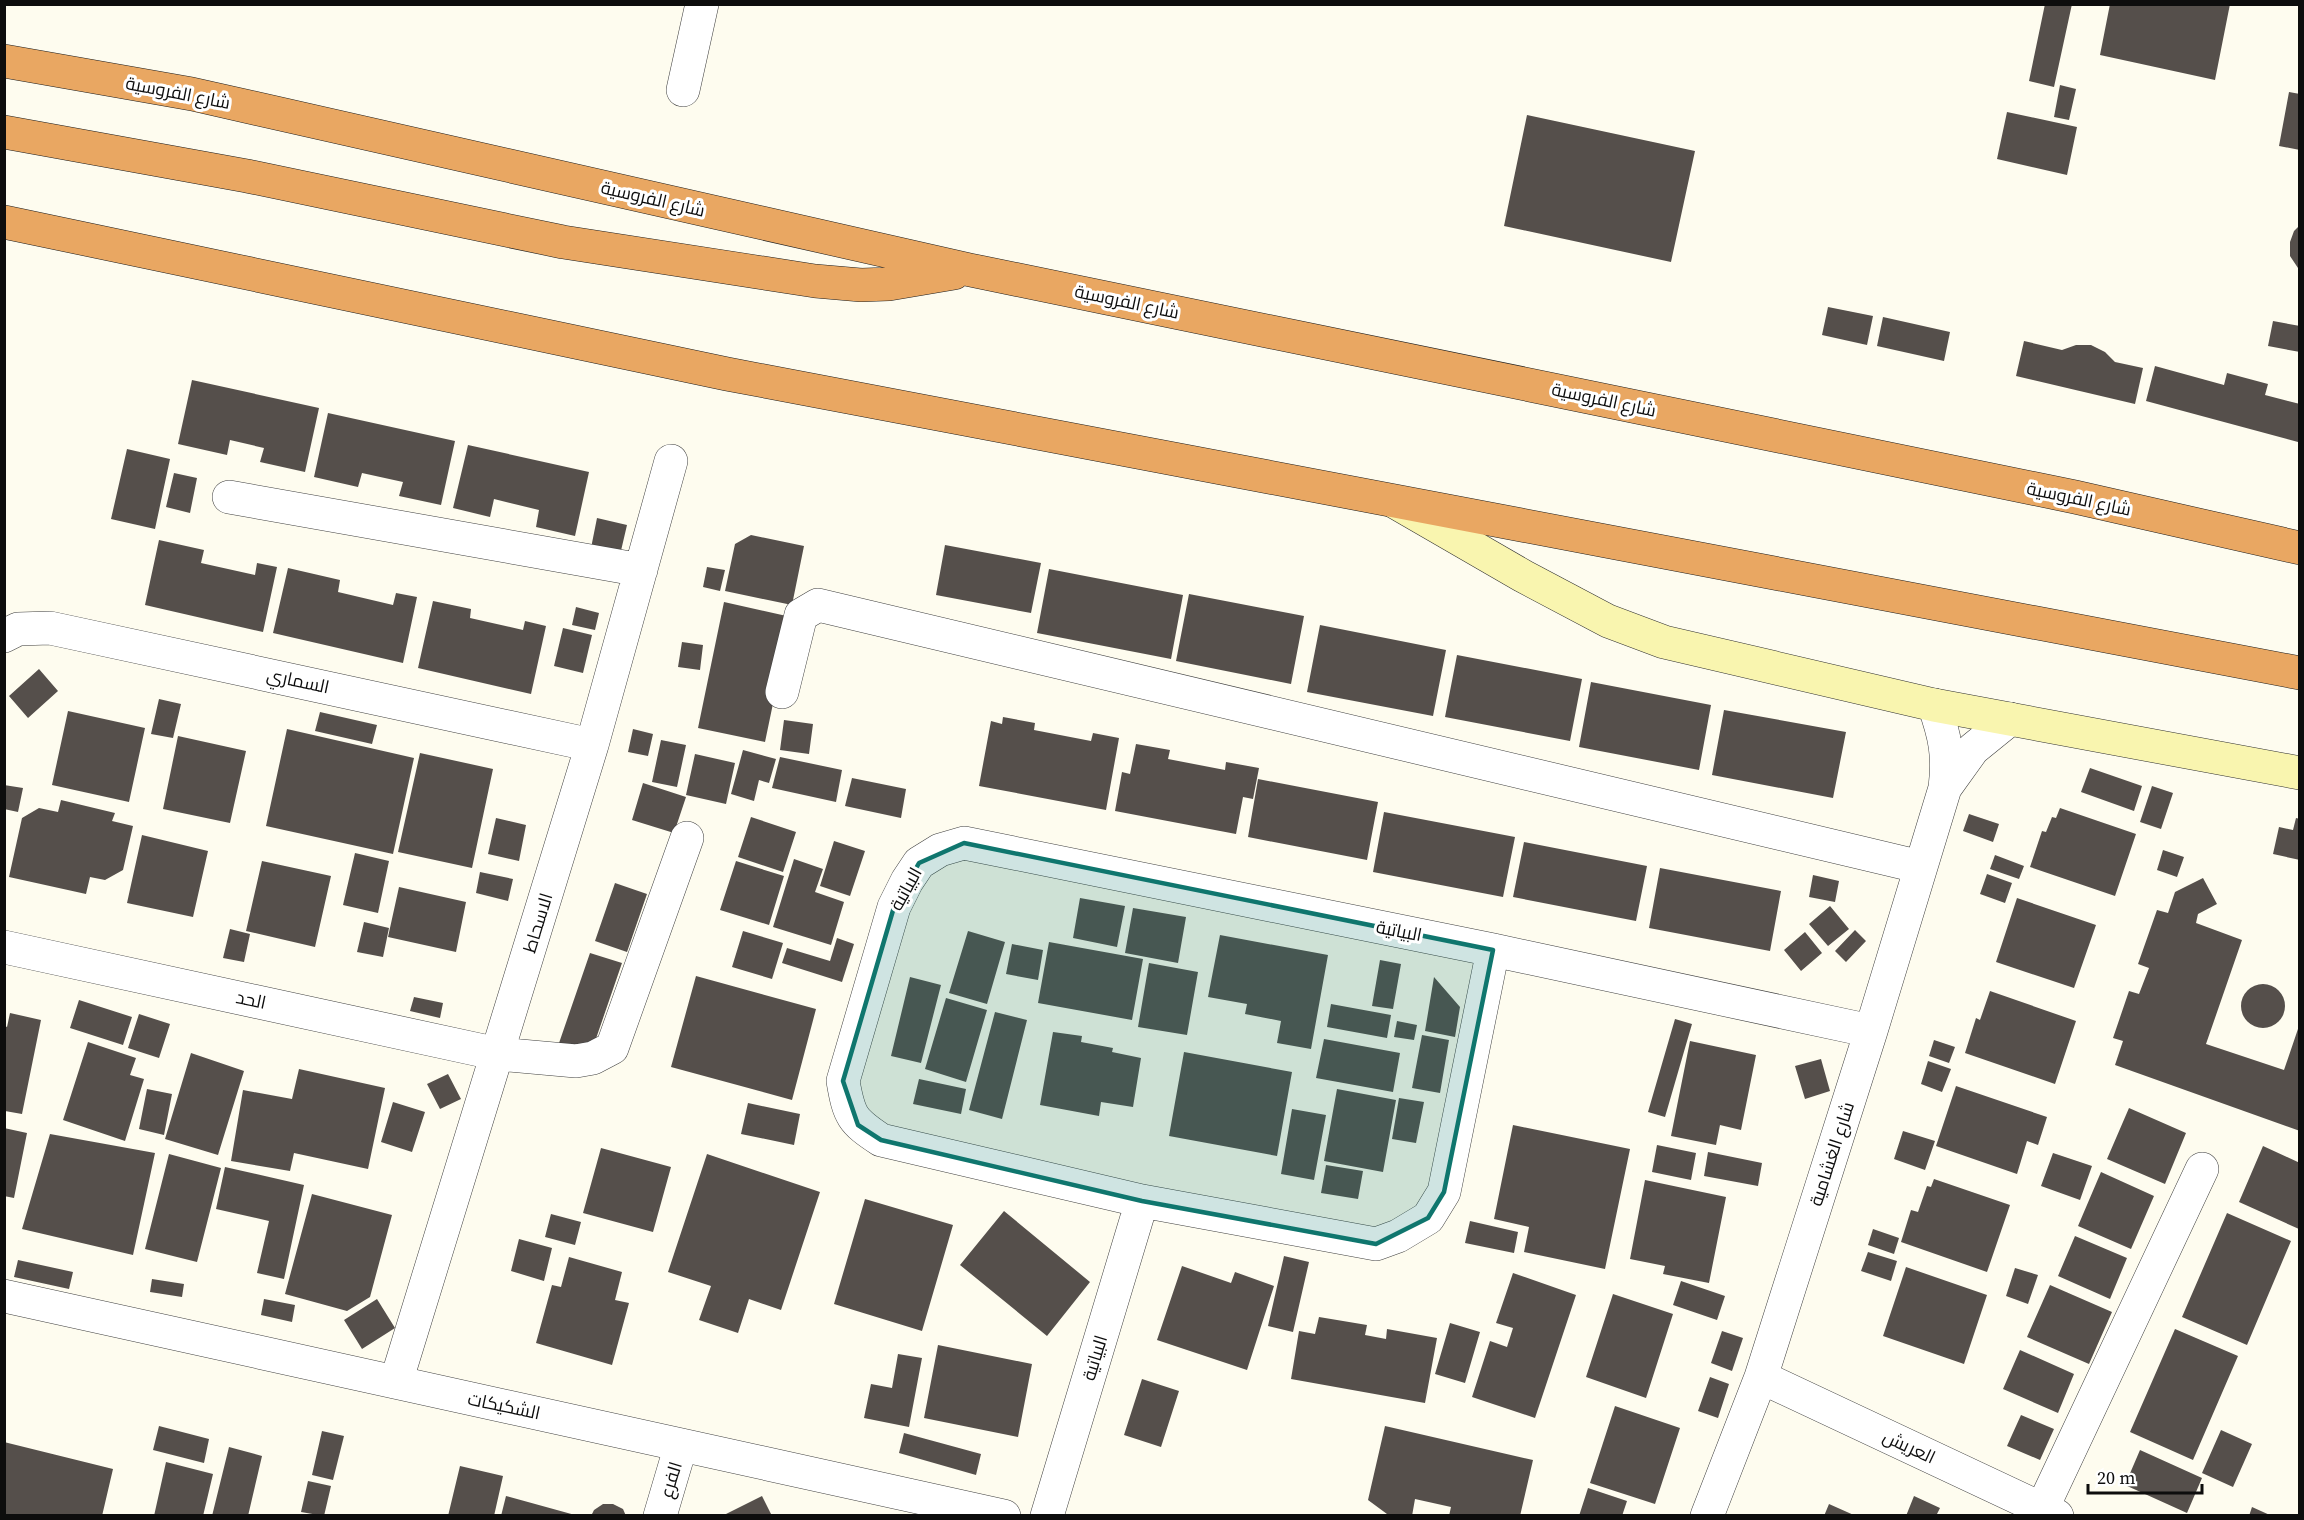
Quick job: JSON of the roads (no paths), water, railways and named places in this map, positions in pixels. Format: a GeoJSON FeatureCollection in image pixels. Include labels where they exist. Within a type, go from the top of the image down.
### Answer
{"type":"FeatureCollection","features":[{"type":"Feature","properties":{"kind":"highway"},"geometry":{"type":"LineString","coordinates":[[4,44],[192,94]]}},
{"type":"Feature","properties":{"kind":"highway","name":"شارع الفروسية"},"geometry":{"type":"LineString","coordinates":[[4,60],[192,94],[970,270],[2064,494],[2300,548]]}},
{"type":"Feature","properties":{"kind":"highway"},"geometry":{"type":"LineString","coordinates":[[4,132],[247,176],[563,242],[815,281],[861,285],[889,284],[970,270]]}},
{"type":"Feature","properties":{"kind":"highway"},"geometry":{"type":"LineString","coordinates":[[4,222],[728,374],[2300,673]]}},
{"type":"Feature","properties":{"kind":"main road"},"geometry":{"type":"LineString","coordinates":[[1391,500],[1523,576],[1608,621],[1664,642],[1934,705],[2300,773]]}},
{"type":"Feature","properties":{"kind":"main road","name":"شارع الفروسية"},"geometry":{"type":"LineString","coordinates":[[2252,538],[2300,530]]}},
{"type":"Feature","properties":{"kind":"street"},"geometry":{"type":"LineString","coordinates":[[683,90],[702,4]]}},
{"type":"Feature","properties":{"kind":"street","name":"الاسحاط"},"geometry":{"type":"LineString","coordinates":[[396,1382],[592,745],[671,461]]}},
{"type":"Feature","properties":{"kind":"street"},"geometry":{"type":"LineString","coordinates":[[230,497],[641,570]]}},
{"type":"Feature","properties":{"kind":"street"},"geometry":{"type":"LineString","coordinates":[[782,692],[801,615],[818,605],[1921,867]]}},
{"type":"Feature","properties":{"kind":"street","name":"السماري"},"geometry":{"type":"LineString","coordinates":[[4,636],[18,629],[50,628],[592,745]]}},
{"type":"Feature","properties":{"kind":"street","name":"شارع الغشامية"},"geometry":{"type":"LineString","coordinates":[[1707,1515],[1761,1377],[1871,1031],[1945,788],[1948,764],[1945,737],[1934,705]]}},
{"type":"Feature","properties":{"kind":"street","name":"شارع الغشامية"},"geometry":{"type":"LineString","coordinates":[[1945,788],[1973,749],[2010,719]]}},
{"type":"Feature","properties":{"kind":"street","name":"الحد"},"geometry":{"type":"LineString","coordinates":[[4,947],[498,1054],[576,1061],[593,1058],[612,1048],[687,838]]}},
{"type":"Feature","properties":{"kind":"street","name":"البياتية"},"geometry":{"type":"LineString","coordinates":[[1493,950],[1444,1192],[1428,1218],[1398,1236],[1376,1244],[1142,1201],[881,1140],[858,1125],[847,1102],[843,1081],[894,907],[919,863],[940,850],[964,843],[1493,950],[1871,1031]]}},
{"type":"Feature","properties":{"kind":"street"},"geometry":{"type":"LineString","coordinates":[[2049,1512],[2202,1169]]}},
{"type":"Feature","properties":{"kind":"street","name":"البياتية"},"geometry":{"type":"LineString","coordinates":[[1047,1515],[1142,1201]]}},
{"type":"Feature","properties":{"kind":"street","name":"الشكيكات"},"geometry":{"type":"LineString","coordinates":[[4,1296],[1004,1515]]}},
{"type":"Feature","properties":{"kind":"street","name":"العريش"},"geometry":{"type":"LineString","coordinates":[[1761,1377],[2049,1512]]}},
{"type":"Feature","properties":{"kind":"street","name":"الفرع"},"geometry":{"type":"LineString","coordinates":[[660,1515],[681,1445]]}}]}
